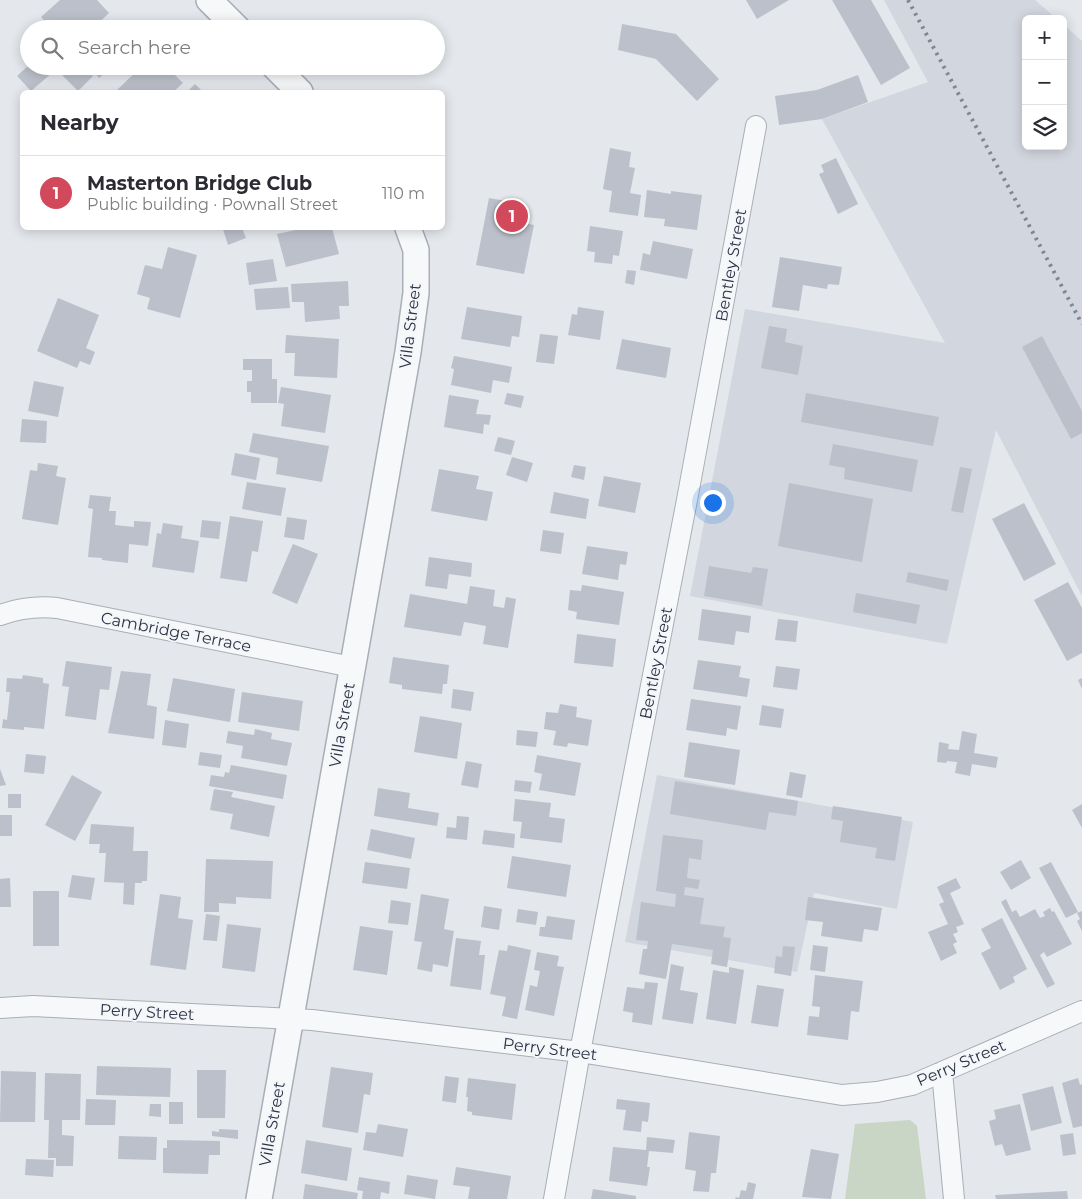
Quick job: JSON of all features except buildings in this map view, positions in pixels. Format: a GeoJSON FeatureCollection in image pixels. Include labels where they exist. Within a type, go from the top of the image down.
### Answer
{"type":"FeatureCollection","features":[{"type":"Feature","properties":{"kind":"street"},"geometry":{"type":"LineString","coordinates":[[209,0],[229,20]]}},
{"type":"Feature","properties":{"kind":"street"},"geometry":{"type":"LineString","coordinates":[[283,75],[298,90]]}},
{"type":"Feature","properties":{"kind":"street","name":"Bentley Street"},"geometry":{"type":"LineString","coordinates":[[554,1199],[580,1052],[687,500],[756,126]]}},
{"type":"Feature","properties":{"kind":"street","name":"Villa Street"},"geometry":{"type":"LineString","coordinates":[[259,1199],[408,352],[416,293],[412,239]]}},
{"type":"Feature","properties":{"kind":"street","name":"Cambridge Terrace"},"geometry":{"type":"LineString","coordinates":[[0,615],[16,609],[37,606],[58,608],[352,667]]}},
{"type":"Feature","properties":{"kind":"street","name":"Perry Street"},"geometry":{"type":"LineString","coordinates":[[0,1008],[33,1006],[312,1020],[580,1052],[842,1095],[878,1092],[912,1085],[1082,1011]]}},
{"type":"Feature","properties":{"kind":"street"},"geometry":{"type":"LineString","coordinates":[[942,1072],[954,1199]]}},
{"type":"Feature","properties":{"kind":"shaded area"},"geometry":{"type":"Polygon","coordinates":[[[884,0],[1035,0],[1052,15],[1022,15],[1022,150],[1067,150],[1067,28],[1082,41],[1082,596],[996,430],[947,644],[690,596],[745,309],[945,343],[822,119],[928,82],[884,0]]]}},
{"type":"Feature","properties":{"kind":"shaded area"},"geometry":{"type":"Polygon","coordinates":[[[657,775],[913,822],[897,909],[814,893],[797,972],[625,942],[657,775]]]}},
{"type":"Feature","properties":{"kind":"green space"},"geometry":{"type":"Polygon","coordinates":[[[910,1120],[917,1126],[926,1199],[845,1199],[855,1124],[910,1120]]]}},
{"type":"Feature","properties":{"kind":"railway"},"geometry":{"type":"LineString","coordinates":[[908,0],[1082,324]]}},
{"type":"Feature","properties":{"kind":"place","name":"Masterton Bridge Club"},"geometry":{"type":"Point","coordinates":[512,216]}}]}
